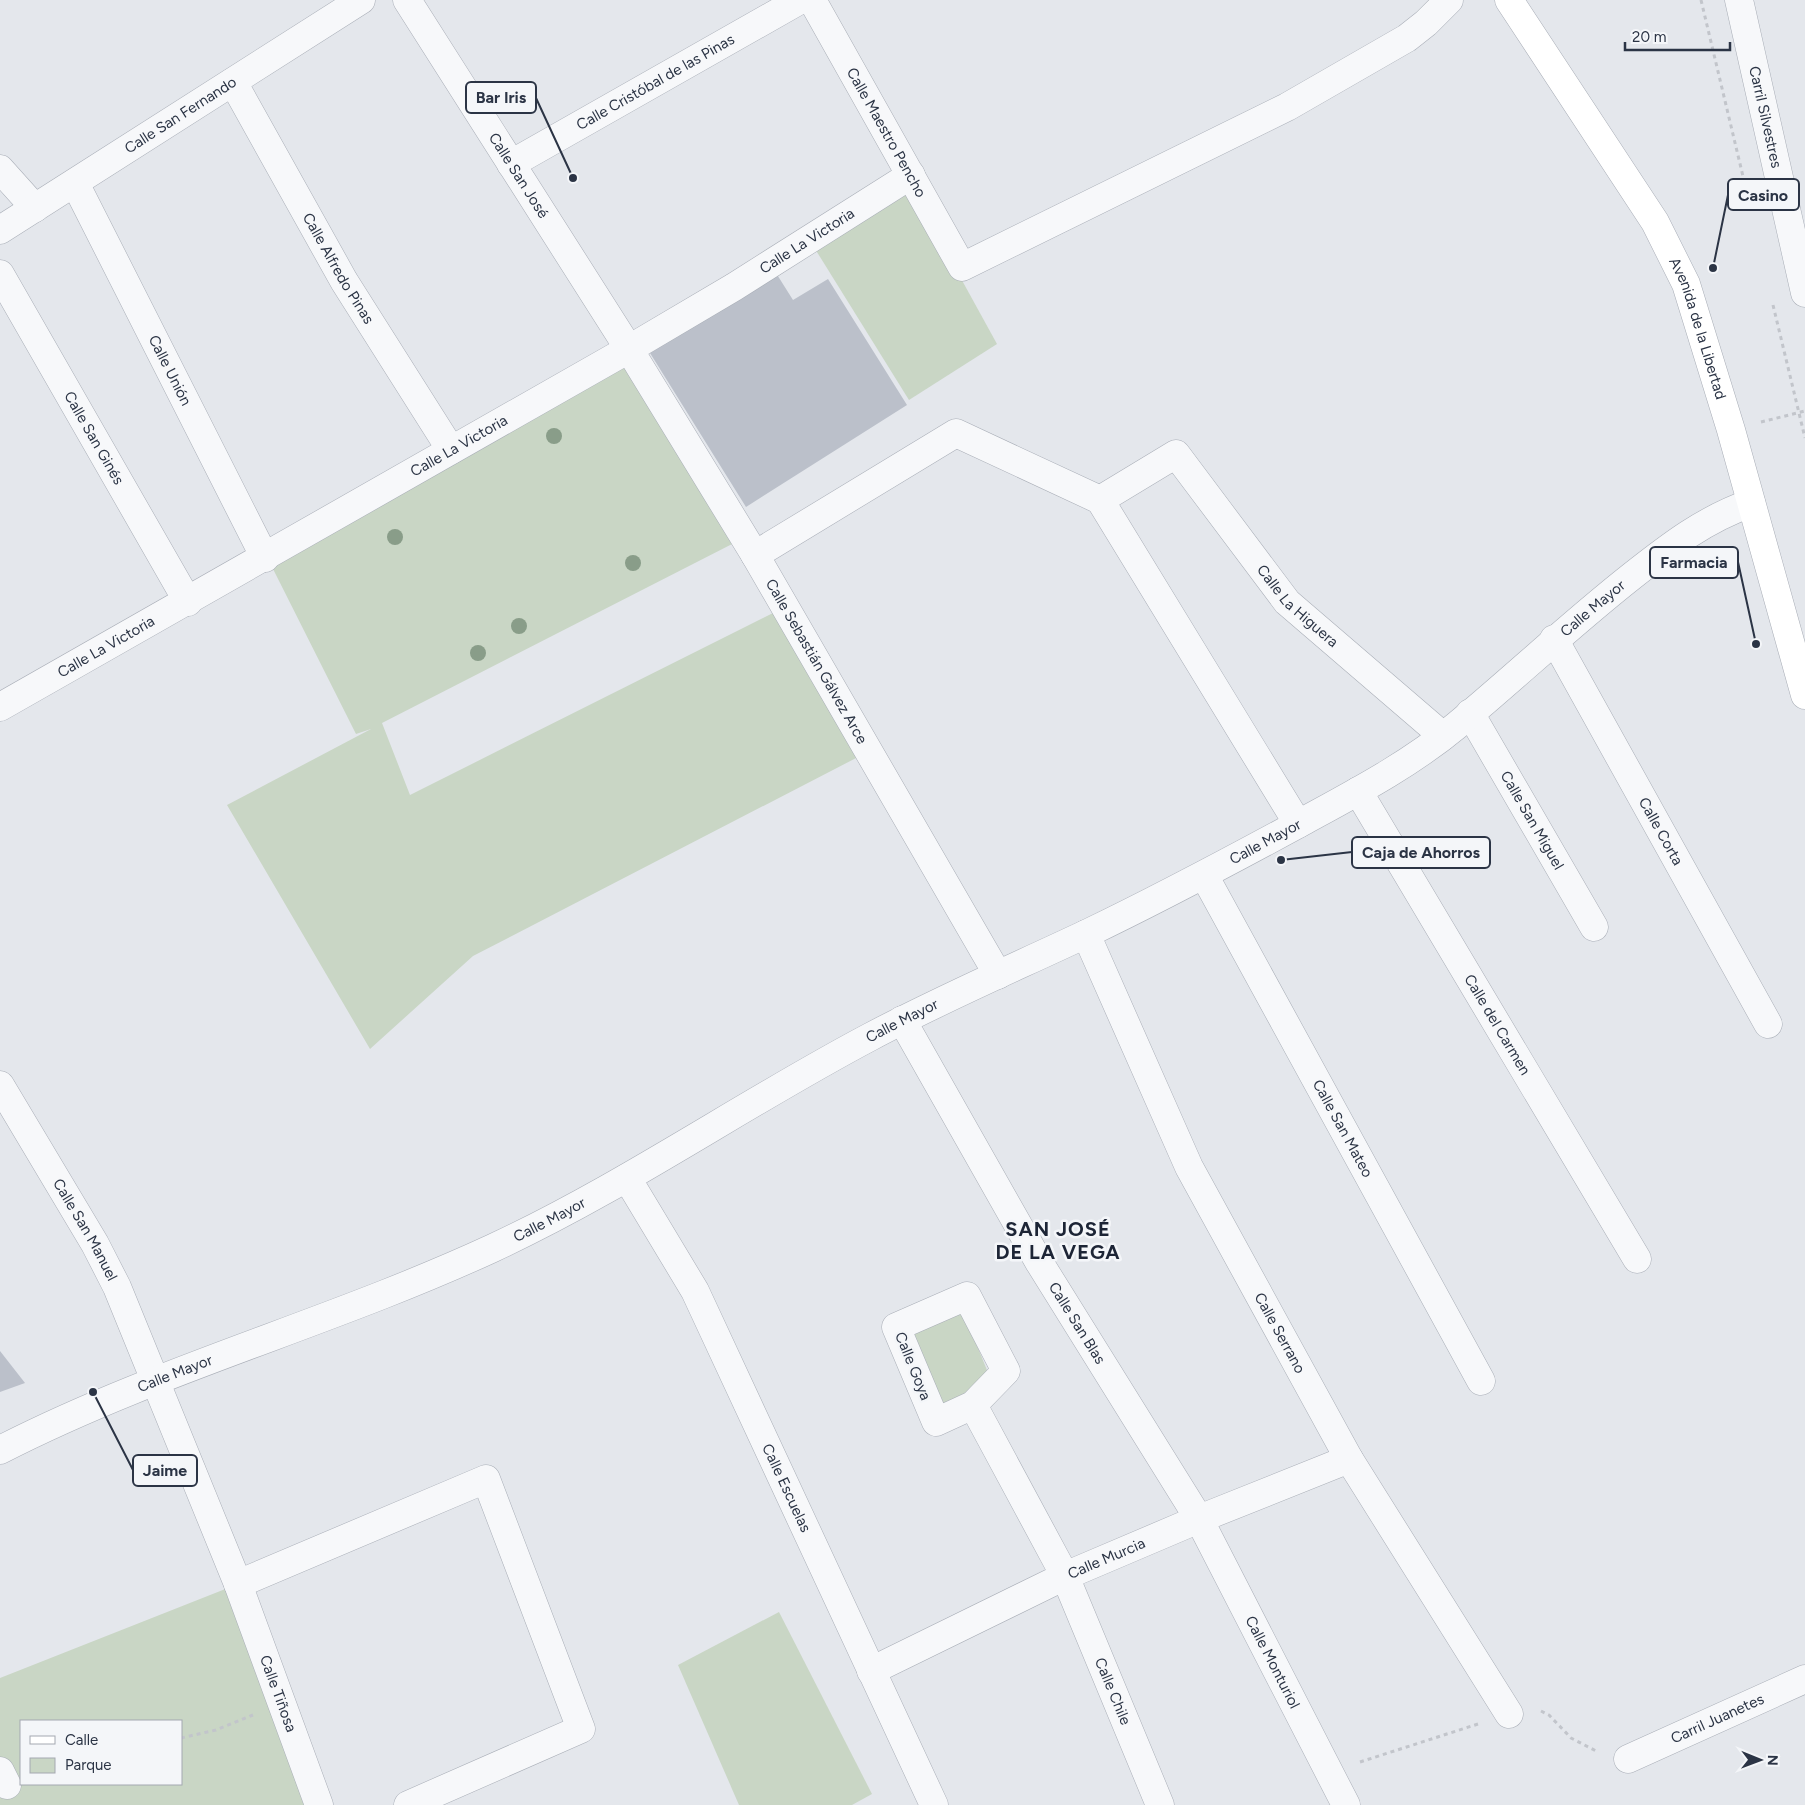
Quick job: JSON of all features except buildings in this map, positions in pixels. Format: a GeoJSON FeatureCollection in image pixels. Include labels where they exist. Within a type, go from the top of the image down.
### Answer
{"type":"FeatureCollection","features":[{"type":"Feature","properties":{"kind":"main road","name":"Avenida de la Libertad"},"geometry":{"type":"LineString","coordinates":[[1509,0],[1631,183],[1672,253],[1696,311],[1805,695]]}},
{"type":"Feature","properties":{"kind":"street","name":"Calle San Fernando"},"geometry":{"type":"LineString","coordinates":[[0,230],[360,0]]}},
{"type":"Feature","properties":{"kind":"street","name":"Calle San José"},"geometry":{"type":"LineString","coordinates":[[407,0],[629,349]]}},
{"type":"Feature","properties":{"kind":"street","name":"Calle Cristóbal de las Pinas"},"geometry":{"type":"LineString","coordinates":[[511,164],[800,0]]}},
{"type":"Feature","properties":{"kind":"street","name":"Calle Maestro Pencho"},"geometry":{"type":"LineString","coordinates":[[812,0],[962,267],[1287,107],[1406,38],[1426,23],[1449,0]]}},
{"type":"Feature","properties":{"kind":"street","name":"Carril Silvestres"},"geometry":{"type":"LineString","coordinates":[[1739,0],[1805,293]]}},
{"type":"Feature","properties":{"kind":"street","name":"Calle Alfredo Pinas"},"geometry":{"type":"LineString","coordinates":[[233,82],[344,280],[451,450]]}},
{"type":"Feature","properties":{"kind":"street"},"geometry":{"type":"LineString","coordinates":[[0,169],[35,208]]}},
{"type":"Feature","properties":{"kind":"street","name":"Calle La Victoria"},"geometry":{"type":"LineString","coordinates":[[0,707],[188,602],[629,349],[734,287],[911,175]]}},
{"type":"Feature","properties":{"kind":"street","name":"Calle Unión"},"geometry":{"type":"LineString","coordinates":[[75,183],[265,558]]}},
{"type":"Feature","properties":{"kind":"street","name":"Calle San Ginés"},"geometry":{"type":"LineString","coordinates":[[0,274],[188,602]]}},
{"type":"Feature","properties":{"kind":"street","name":"Calle Sebastián Gálvez Arce"},"geometry":{"type":"LineString","coordinates":[[629,349],[755,555],[998,975]]}},
{"type":"Feature","properties":{"kind":"street"},"geometry":{"type":"LineString","coordinates":[[755,555],[956,433],[1100,500],[1298,824]]}},
{"type":"Feature","properties":{"kind":"street","name":"Calle La Higuera"},"geometry":{"type":"LineString","coordinates":[[1100,500],[1176,454],[1288,602],[1444,736]]}},
{"type":"Feature","properties":{"kind":"street","name":"Calle Mayor"},"geometry":{"type":"LineString","coordinates":[[0,1450],[87,1408],[155,1380],[280,1334],[464,1261],[627,1178],[838,1054],[902,1020],[1086,934],[1204,876],[1396,769],[1444,736],[1554,639],[1693,529],[1710,519],[1751,502]]}},
{"type":"Feature","properties":{"kind":"street","name":"Calle Corta"},"geometry":{"type":"LineString","coordinates":[[1554,639],[1768,1024]]}},
{"type":"Feature","properties":{"kind":"street","name":"Calle San Miguel"},"geometry":{"type":"LineString","coordinates":[[1470,713],[1594,927]]}},
{"type":"Feature","properties":{"kind":"street","name":"Calle del Carmen"},"geometry":{"type":"LineString","coordinates":[[1358,791],[1637,1259]]}},
{"type":"Feature","properties":{"kind":"street","name":"Calle San Mateo"},"geometry":{"type":"LineString","coordinates":[[1204,876],[1481,1381]]}},
{"type":"Feature","properties":{"kind":"street","name":"Calle Serrano"},"geometry":{"type":"LineString","coordinates":[[1086,934],[1189,1168],[1349,1459],[1509,1714]]}},
{"type":"Feature","properties":{"kind":"street","name":"Calle San Blas"},"geometry":{"type":"LineString","coordinates":[[902,1020],[1039,1262],[1199,1519]]}},
{"type":"Feature","properties":{"kind":"street","name":"Calle San Manuel"},"geometry":{"type":"LineString","coordinates":[[0,1085],[95,1244],[117,1288],[238,1584]]}},
{"type":"Feature","properties":{"kind":"street","name":"Calle Escuelas"},"geometry":{"type":"LineString","coordinates":[[627,1178],[695,1291],[934,1805]]}},
{"type":"Feature","properties":{"kind":"street","name":"Calle Goya"},"geometry":{"type":"LineString","coordinates":[[968,1296],[1006,1371],[973,1405],[936,1422],[896,1327],[968,1296]]}},
{"type":"Feature","properties":{"kind":"street"},"geometry":{"type":"LineString","coordinates":[[973,1405],[1065,1576]]}},
{"type":"Feature","properties":{"kind":"street","name":"Calle Murcia"},"geometry":{"type":"LineString","coordinates":[[871,1671],[1065,1576],[1199,1519],[1349,1459]]}},
{"type":"Feature","properties":{"kind":"street"},"geometry":{"type":"LineString","coordinates":[[238,1584],[486,1479],[581,1729],[408,1805]]}},
{"type":"Feature","properties":{"kind":"street","name":"Calle Monturiol"},"geometry":{"type":"LineString","coordinates":[[1199,1519],[1346,1805]]}},
{"type":"Feature","properties":{"kind":"street","name":"Calle Chile"},"geometry":{"type":"LineString","coordinates":[[1065,1576],[1160,1805]]}},
{"type":"Feature","properties":{"kind":"street","name":"Calle Tiñosa"},"geometry":{"type":"LineString","coordinates":[[238,1584],[320,1805]]}},
{"type":"Feature","properties":{"kind":"street","name":"Carril Juanetes"},"geometry":{"type":"LineString","coordinates":[[1628,1759],[1805,1679]]}},
{"type":"Feature","properties":{"kind":"path"},"geometry":{"type":"LineString","coordinates":[[1731,430],[1805,411]]}},
{"type":"Feature","properties":{"kind":"path"},"geometry":{"type":"LineString","coordinates":[[1799,412],[1805,438]]}},
{"type":"Feature","properties":{"kind":"path"},"geometry":{"type":"LineString","coordinates":[[182,1738],[216,1730],[282,1703]]}},
{"type":"Feature","properties":{"kind":"path"},"geometry":{"type":"LineString","coordinates":[[1329,1772],[1530,1707],[1549,1715],[1571,1738],[1603,1754],[1628,1759]]}},
{"type":"Feature","properties":{"kind":"green space"},"geometry":{"type":"Polygon","coordinates":[[[909,184],[997,344],[909,400],[812,244],[909,184]]]}},
{"type":"Feature","properties":{"kind":"green space"},"geometry":{"type":"Polygon","coordinates":[[[627,356],[738,541],[382,723],[410,795],[773,613],[860,756],[473,956],[370,1049],[227,805],[371,729],[356,734],[269,561],[627,356]]]}},
{"type":"Feature","properties":{"kind":"green space"},"geometry":{"type":"Polygon","coordinates":[[[951,1309],[965,1316],[993,1385],[941,1411],[907,1331],[951,1309]]]}},
{"type":"Feature","properties":{"kind":"green space"},"geometry":{"type":"Polygon","coordinates":[[[238,1584],[323,1805],[0,1805],[0,1678],[238,1584]]]}},
{"type":"Feature","properties":{"kind":"green space"},"geometry":{"type":"Polygon","coordinates":[[[779,1612],[872,1794],[852,1805],[739,1805],[678,1665],[779,1612]]]}},
{"type":"Feature","properties":{"kind":"place","name":"Bar Iris"},"geometry":{"type":"Point","coordinates":[573,178]}},
{"type":"Feature","properties":{"kind":"place","name":"Casino"},"geometry":{"type":"Point","coordinates":[1713,268]}},
{"type":"Feature","properties":{"kind":"place","name":"Farmacia"},"geometry":{"type":"Point","coordinates":[1756,644]}},
{"type":"Feature","properties":{"kind":"place","name":"Caja de Ahorros"},"geometry":{"type":"Point","coordinates":[1281,860]}},
{"type":"Feature","properties":{"kind":"place","name":"Jaime"},"geometry":{"type":"Point","coordinates":[93,1392]}},
{"type":"Feature","properties":{"kind":"district","name":"SAN JOSÉ DE LA VEGA"},"geometry":{"type":"Point","coordinates":[1058,1240]}}]}
